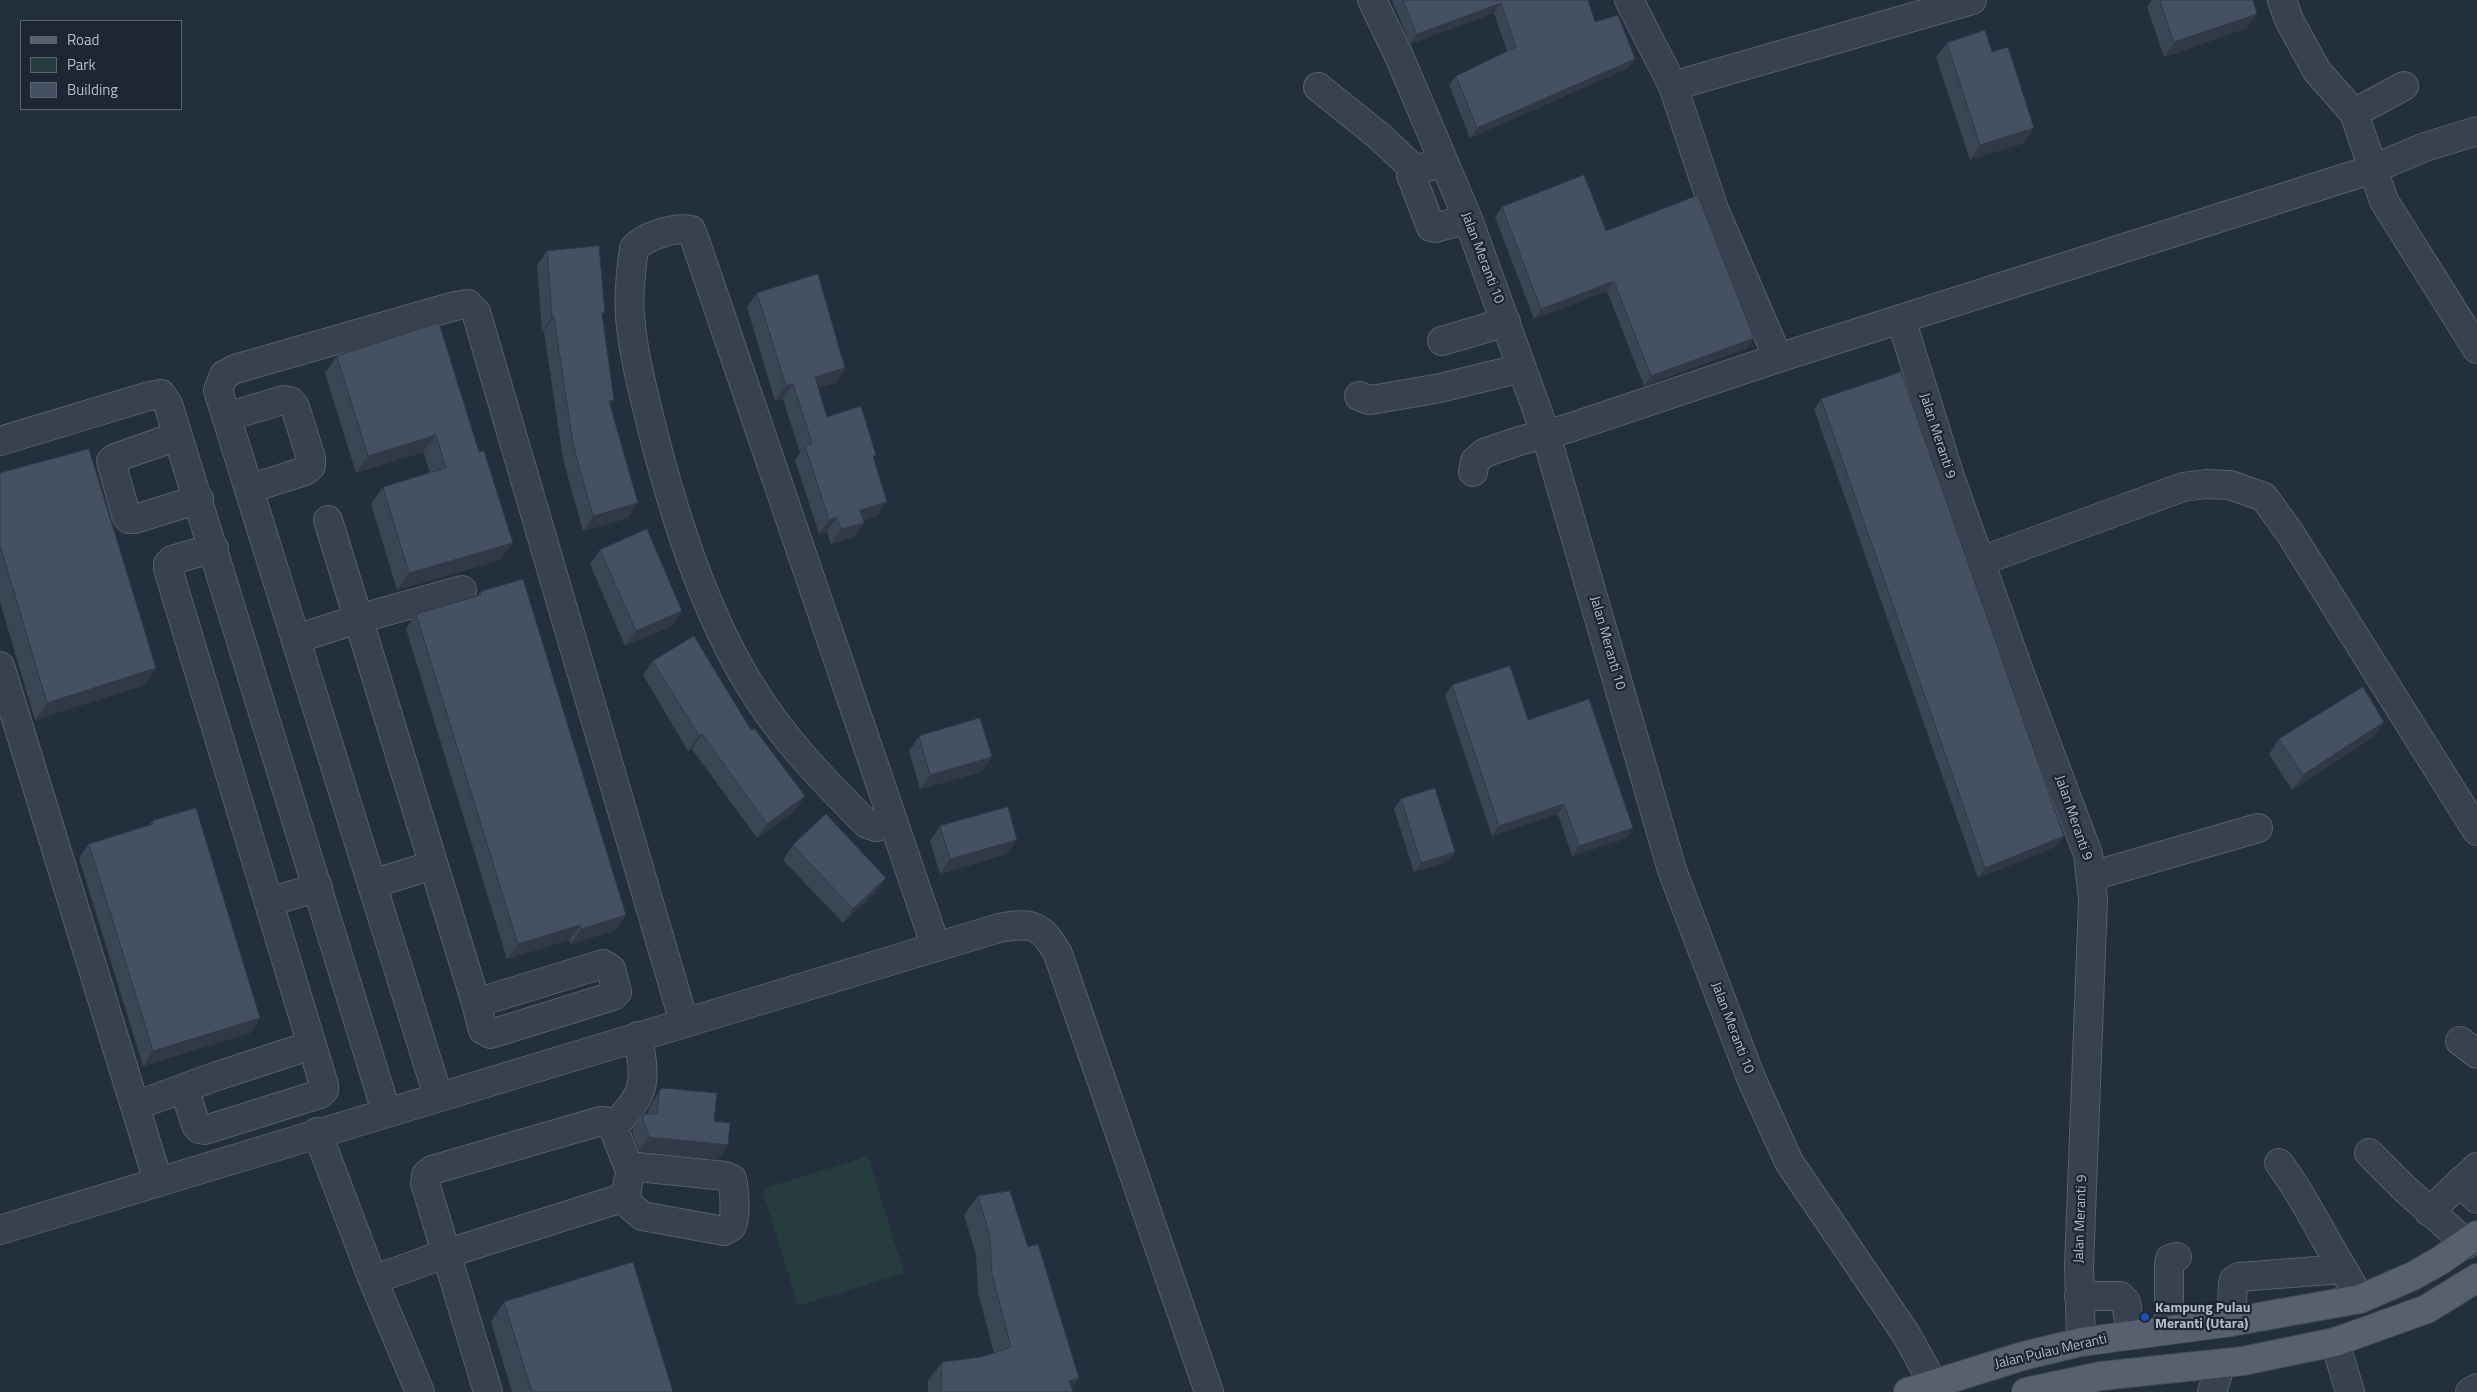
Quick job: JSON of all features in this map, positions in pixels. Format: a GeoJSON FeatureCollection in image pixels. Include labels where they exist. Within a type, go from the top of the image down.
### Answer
{"type":"FeatureCollection","features":[{"type":"Feature","properties":{"kind":"main road","name":"Jalan Pulau Meranti"},"geometry":{"type":"LineString","coordinates":[[1921,1388],[2023,1356],[2081,1342],[2230,1322],[2360,1299],[2413,1276],[2472,1239]]}},
{"type":"Feature","properties":{"kind":"main road"},"geometry":{"type":"LineString","coordinates":[[2036,1391],[2101,1376],[2243,1361],[2335,1342],[2427,1309],[2477,1278]]}},
{"type":"Feature","properties":{"kind":"street","name":"Jalan Meranti 10"},"geometry":{"type":"LineString","coordinates":[[1372,0],[1399,56],[1468,219],[1546,435],[1672,870],[1752,1078],[1789,1162],[1906,1334],[1921,1388]]}},
{"type":"Feature","properties":{"kind":"street"},"geometry":{"type":"LineString","coordinates":[[1628,0],[1672,86],[1714,209],[1778,358]]}},
{"type":"Feature","properties":{"kind":"street"},"geometry":{"type":"LineString","coordinates":[[1672,86],[1972,0]]}},
{"type":"Feature","properties":{"kind":"street"},"geometry":{"type":"LineString","coordinates":[[2282,0],[2289,20],[2317,72],[2354,113],[2384,201],[2477,349]]}},
{"type":"Feature","properties":{"kind":"street"},"geometry":{"type":"LineString","coordinates":[[2354,113],[2404,86]]}},
{"type":"Feature","properties":{"kind":"street"},"geometry":{"type":"LineString","coordinates":[[1318,87],[1379,136],[1414,169]]}},
{"type":"Feature","properties":{"kind":"street"},"geometry":{"type":"LineString","coordinates":[[1473,472],[1475,461],[1484,453],[1522,440],[1546,435],[1654,401],[1778,358],[2373,169],[2425,147],[2477,131]]}},
{"type":"Feature","properties":{"kind":"street"},"geometry":{"type":"LineString","coordinates":[[1414,169],[1444,164]]}},
{"type":"Feature","properties":{"kind":"street"},"geometry":{"type":"LineString","coordinates":[[1414,169],[1411,175],[1431,227],[1436,228],[1468,219]]}},
{"type":"Feature","properties":{"kind":"street"},"geometry":{"type":"LineString","coordinates":[[893,821],[876,827],[867,824],[788,741],[748,682],[716,620],[684,538],[660,462],[638,372],[630,315],[634,248],[642,240],[681,228],[690,230],[695,240],[936,947]]}},
{"type":"Feature","properties":{"kind":"street"},"geometry":{"type":"LineString","coordinates":[[438,1096],[218,390],[224,375],[235,370],[456,306],[468,304],[476,312],[684,1022]]}},
{"type":"Feature","properties":{"kind":"street","name":"Jalan Meranti 9"},"geometry":{"type":"LineString","coordinates":[[1901,319],[1950,477],[2020,674],[2088,854],[2092,876],[2093,900],[2079,1296],[2081,1342]]}},
{"type":"Feature","properties":{"kind":"street"},"geometry":{"type":"LineString","coordinates":[[1442,341],[1506,322]]}},
{"type":"Feature","properties":{"kind":"street"},"geometry":{"type":"LineString","coordinates":[[1359,396],[1370,400],[1377,399],[1440,388],[1522,368]]}},
{"type":"Feature","properties":{"kind":"street"},"geometry":{"type":"LineString","coordinates":[[0,441],[161,394],[168,404],[199,499],[386,1111]]}},
{"type":"Feature","properties":{"kind":"street"},"geometry":{"type":"LineString","coordinates":[[226,417],[283,400],[290,401],[298,415],[311,458],[311,466],[305,471],[249,489]]}},
{"type":"Feature","properties":{"kind":"street"},"geometry":{"type":"LineString","coordinates":[[178,436],[111,461],[126,514],[129,519],[135,519],[199,499]]}},
{"type":"Feature","properties":{"kind":"street"},"geometry":{"type":"LineString","coordinates":[[1981,561],[2183,487],[2206,484],[2230,485],[2264,497],[2290,533],[2477,831]]}},
{"type":"Feature","properties":{"kind":"street"},"geometry":{"type":"LineString","coordinates":[[328,520],[476,1004]]}},
{"type":"Feature","properties":{"kind":"street"},"geometry":{"type":"LineString","coordinates":[[184,1088],[196,1125],[200,1129],[205,1130],[320,1094],[324,1090],[270,902],[168,569],[168,564],[172,560],[214,548]]}},
{"type":"Feature","properties":{"kind":"street"},"geometry":{"type":"LineString","coordinates":[[296,639],[358,618],[462,590]]}},
{"type":"Feature","properties":{"kind":"street"},"geometry":{"type":"LineString","coordinates":[[0,666],[158,1181]]}},
{"type":"Feature","properties":{"kind":"street"},"geometry":{"type":"LineString","coordinates":[[2092,876],[2258,828]]}},
{"type":"Feature","properties":{"kind":"street"},"geometry":{"type":"LineString","coordinates":[[372,884],[432,865]]}},
{"type":"Feature","properties":{"kind":"street"},"geometry":{"type":"LineString","coordinates":[[270,902],[318,887]]}},
{"type":"Feature","properties":{"kind":"street"},"geometry":{"type":"LineString","coordinates":[[0,1230],[386,1111],[936,947],[1016,925],[1035,926],[1048,935],[1058,954],[1209,1392]]}},
{"type":"Feature","properties":{"kind":"street"},"geometry":{"type":"LineString","coordinates":[[614,1127],[632,1107],[643,1086],[643,1064],[638,1036]]}},
{"type":"Feature","properties":{"kind":"street"},"geometry":{"type":"LineString","coordinates":[[135,1106],[312,1045]]}},
{"type":"Feature","properties":{"kind":"street"},"geometry":{"type":"LineString","coordinates":[[373,1280],[445,1254],[622,1198],[627,1191],[628,1166],[614,1127],[609,1122],[601,1121],[432,1170],[426,1175],[425,1183],[445,1254],[488,1392]]}},
{"type":"Feature","properties":{"kind":"street"},"geometry":{"type":"LineString","coordinates":[[317,1132],[373,1280],[420,1392]]}},
{"type":"Feature","properties":{"kind":"street"},"geometry":{"type":"LineString","coordinates":[[2369,1153],[2429,1212],[2472,1239]]}},
{"type":"Feature","properties":{"kind":"street"},"geometry":{"type":"LineString","coordinates":[[2279,1163],[2298,1189],[2318,1229],[2360,1299]]}},
{"type":"Feature","properties":{"kind":"street"},"geometry":{"type":"LineString","coordinates":[[622,1198],[642,1216],[664,1221],[724,1231],[731,1228],[734,1223],[734,1187],[732,1179],[725,1176],[628,1166]]}},
{"type":"Feature","properties":{"kind":"street"},"geometry":{"type":"LineString","coordinates":[[2429,1212],[2471,1183]]}},
{"type":"Feature","properties":{"kind":"street"},"geometry":{"type":"LineString","coordinates":[[2169,1329],[2169,1265],[2170,1260],[2177,1257]]}},
{"type":"Feature","properties":{"kind":"street"},"geometry":{"type":"LineString","coordinates":[[2230,1322],[2234,1280],[2239,1277],[2343,1269]]}},
{"type":"Feature","properties":{"kind":"street"},"geometry":{"type":"LineString","coordinates":[[2079,1296],[2120,1296],[2126,1302],[2131,1335]]}},
{"type":"Feature","properties":{"kind":"street"},"geometry":{"type":"LineString","coordinates":[[2335,1342],[2350,1392]]}},
{"type":"Feature","properties":{"kind":"street"},"geometry":{"type":"LineString","coordinates":[[2212,1392],[2221,1364]]}},
{"type":"Feature","properties":{"kind":"street"},"geometry":{"type":"LineString","coordinates":[[2470,1392],[2477,1388]]}},
{"type":"Feature","properties":{"kind":"green space"},"geometry":{"type":"Polygon","coordinates":[[[868,1156],[904,1273],[798,1306],[762,1189],[868,1156]]]}},
{"type":"Feature","properties":{"kind":"building"},"geometry":{"type":"Polygon","coordinates":[[[1403,0],[1588,0],[1595,22],[1618,15],[1635,59],[1477,128],[1456,76],[1516,47],[1501,3],[1417,34],[1403,0]]]}},
{"type":"Feature","properties":{"kind":"building"},"geometry":{"type":"Polygon","coordinates":[[[2160,0],[2253,0],[2257,14],[2174,42],[2160,0]]]}},
{"type":"Feature","properties":{"kind":"building"},"geometry":{"type":"Polygon","coordinates":[[[1985,30],[1992,52],[2008,47],[2034,128],[1980,145],[1947,43],[1985,30]]]}},
{"type":"Feature","properties":{"kind":"building"},"geometry":{"type":"Polygon","coordinates":[[[1584,175],[1606,231],[1698,195],[1754,338],[1651,376],[1614,281],[1541,309],[1502,207],[1584,175]]]}},
{"type":"Feature","properties":{"kind":"building"},"geometry":{"type":"Polygon","coordinates":[[[599,246],[605,313],[602,313],[614,400],[609,401],[638,503],[593,516],[573,444],[554,317],[552,317],[547,251],[599,246]]]}},
{"type":"Feature","properties":{"kind":"building"},"geometry":{"type":"Polygon","coordinates":[[[818,274],[845,368],[815,377],[827,417],[861,406],[876,455],[873,456],[887,502],[860,510],[864,523],[841,529],[837,517],[829,520],[805,446],[812,443],[793,384],[786,386],[757,293],[818,274]]]}},
{"type":"Feature","properties":{"kind":"building"},"geometry":{"type":"Polygon","coordinates":[[[439,323],[479,452],[484,451],[513,543],[409,573],[383,487],[446,468],[436,435],[368,456],[337,356],[439,323]]]}},
{"type":"Feature","properties":{"kind":"building"},"geometry":{"type":"Polygon","coordinates":[[[1901,372],[2064,836],[1985,868],[1821,399],[1901,372]]]}},
{"type":"Feature","properties":{"kind":"building"},"geometry":{"type":"Polygon","coordinates":[[[89,449],[156,668],[47,703],[0,545],[0,473],[89,449]]]}},
{"type":"Feature","properties":{"kind":"building"},"geometry":{"type":"Polygon","coordinates":[[[647,529],[682,611],[636,631],[600,550],[647,529]]]}},
{"type":"Feature","properties":{"kind":"building"},"geometry":{"type":"Polygon","coordinates":[[[523,579],[626,915],[581,929],[580,925],[518,944],[416,614],[481,595],[480,592],[523,579]]]}},
{"type":"Feature","properties":{"kind":"building"},"geometry":{"type":"Polygon","coordinates":[[[694,636],[751,730],[754,728],[805,796],[767,824],[702,734],[699,736],[653,661],[694,636]]]}},
{"type":"Feature","properties":{"kind":"building"},"geometry":{"type":"Polygon","coordinates":[[[1510,666],[1528,720],[1589,699],[1633,828],[1579,846],[1564,804],[1499,826],[1452,685],[1510,666]]]}},
{"type":"Feature","properties":{"kind":"building"},"geometry":{"type":"Polygon","coordinates":[[[2363,687],[2384,722],[2303,775],[2279,739],[2363,687]]]}},
{"type":"Feature","properties":{"kind":"building"},"geometry":{"type":"Polygon","coordinates":[[[980,718],[992,757],[930,775],[919,736],[980,718]]]}},
{"type":"Feature","properties":{"kind":"building"},"geometry":{"type":"Polygon","coordinates":[[[1435,788],[1455,852],[1421,863],[1401,799],[1435,788]]]}},
{"type":"Feature","properties":{"kind":"building"},"geometry":{"type":"Polygon","coordinates":[[[1008,807],[1017,840],[950,859],[940,826],[1008,807]]]}},
{"type":"Feature","properties":{"kind":"building"},"geometry":{"type":"Polygon","coordinates":[[[196,808],[260,1018],[153,1051],[89,844],[153,824],[152,821],[196,808]]]}},
{"type":"Feature","properties":{"kind":"building"},"geometry":{"type":"Polygon","coordinates":[[[826,814],[886,878],[853,909],[793,845],[826,814]]]}},
{"type":"Feature","properties":{"kind":"building"},"geometry":{"type":"Polygon","coordinates":[[[662,1088],[717,1093],[714,1121],[730,1123],[728,1145],[649,1137],[643,1120],[643,1114],[657,1114],[659,1092],[662,1088]]]}},
{"type":"Feature","properties":{"kind":"building"},"geometry":{"type":"Polygon","coordinates":[[[1010,1191],[1028,1247],[1038,1244],[1079,1378],[1069,1381],[1073,1392],[941,1392],[942,1362],[982,1357],[1011,1347],[992,1274],[990,1236],[978,1196],[1010,1191]]]}},
{"type":"Feature","properties":{"kind":"building"},"geometry":{"type":"Polygon","coordinates":[[[633,1262],[673,1392],[532,1392],[504,1302],[633,1262]]]}},
{"type":"Feature","properties":{"kind":"place","name":"Kampung Pulau Meranti (Utara)"},"geometry":{"type":"Point","coordinates":[2145,1317]}}]}
